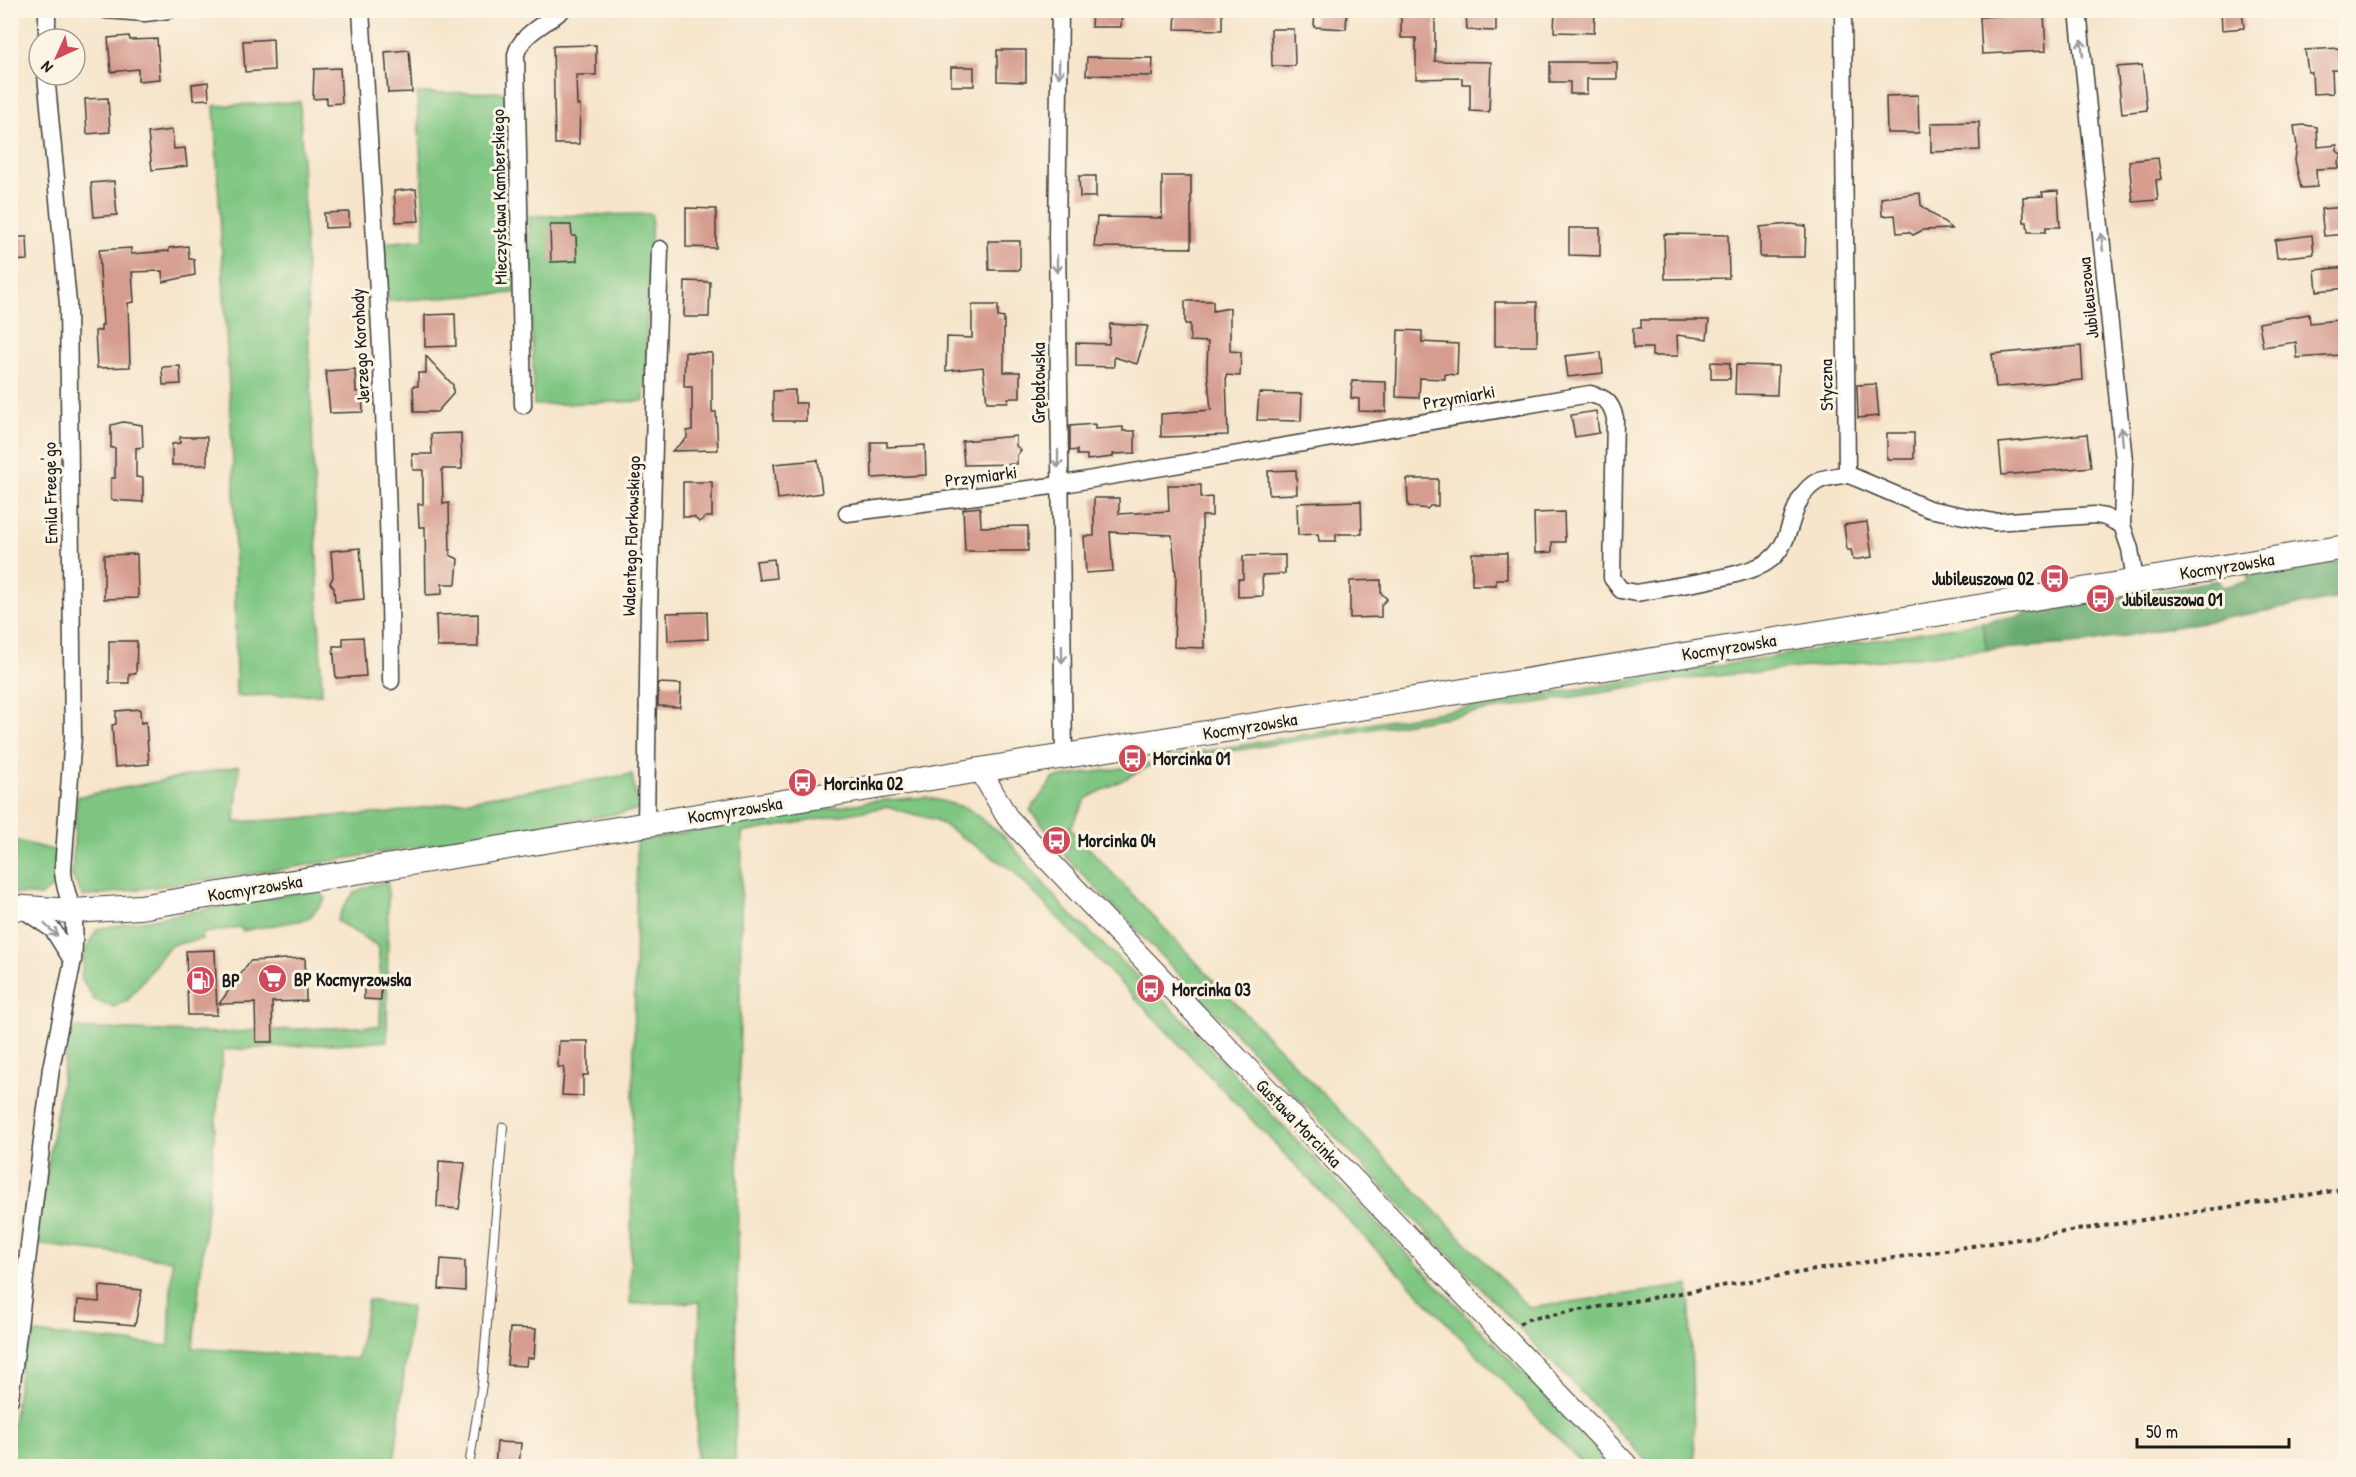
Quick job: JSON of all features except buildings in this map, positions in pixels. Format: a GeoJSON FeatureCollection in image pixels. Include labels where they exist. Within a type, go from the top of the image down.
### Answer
{"type":"FeatureCollection","features":[{"type":"Feature","properties":{"kind":"main road","name":"Kocmyrzowska"},"geometry":{"type":"LineString","coordinates":[[16,908],[72,910],[140,907],[2346,547]]}},
{"type":"Feature","properties":{"kind":"street"},"geometry":{"type":"LineString","coordinates":[[46,27],[47,10]]}},
{"type":"Feature","properties":{"kind":"street"},"geometry":{"type":"LineString","coordinates":[[106,10],[145,13],[169,10]]}},
{"type":"Feature","properties":{"kind":"street","name":"Jerzego Korohody"},"geometry":{"type":"LineString","coordinates":[[361,10],[377,274],[391,585],[391,681]]}},
{"type":"Feature","properties":{"kind":"street","name":"Mieczysława Kamberskiego"},"geometry":{"type":"LineString","coordinates":[[522,405],[516,55],[519,45],[528,36],[562,10]]}},
{"type":"Feature","properties":{"kind":"street","name":"Grębałowska"},"geometry":{"type":"LineString","coordinates":[[1060,10],[1057,225],[1058,485],[1064,756]]}},
{"type":"Feature","properties":{"kind":"street","name":"Styczna"},"geometry":{"type":"LineString","coordinates":[[1843,10],[1847,474]]}},
{"type":"Feature","properties":{"kind":"street","name":"Jubileuszowa"},"geometry":{"type":"LineString","coordinates":[[2078,10],[2124,461],[2122,525],[2130,549],[2135,581]]}},
{"type":"Feature","properties":{"kind":"street","name":"Emila Freege'go"},"geometry":{"type":"LineString","coordinates":[[10,1399],[51,1068],[73,960],[72,910],[63,887],[73,736],[68,303],[47,87]]}},
{"type":"Feature","properties":{"kind":"street","name":"Walentego Florkowskiego"},"geometry":{"type":"LineString","coordinates":[[646,825],[649,608],[660,249]]}},
{"type":"Feature","properties":{"kind":"street","name":"Przymiarki"},"geometry":{"type":"LineString","coordinates":[[847,513],[1058,485],[1590,394],[1602,397],[1612,404],[1616,418],[1612,578],[1620,590],[1637,593],[1745,571],[1768,562],[1788,539],[1794,508],[1806,490],[1821,480],[1847,474]]}},
{"type":"Feature","properties":{"kind":"street"},"geometry":{"type":"LineString","coordinates":[[1847,474],[1929,509],[1994,522],[2095,515],[2122,525]]}},
{"type":"Feature","properties":{"kind":"street","name":"Gustawa Morcinka"},"geometry":{"type":"LineString","coordinates":[[981,771],[1007,817],[1628,1467]]}},
{"type":"Feature","properties":{"kind":"street"},"geometry":{"type":"LineString","coordinates":[[16,908],[53,930],[73,960]]}},
{"type":"Feature","properties":{"kind":"lane"},"geometry":{"type":"LineString","coordinates":[[469,1467],[482,1384],[503,1127]]}},
{"type":"Feature","properties":{"kind":"path"},"geometry":{"type":"LineString","coordinates":[[1500,1334],[1528,1319],[1815,1270],[2346,1189]]}},
{"type":"Feature","properties":{"kind":"green space"},"geometry":{"type":"Polygon","coordinates":[[[504,92],[515,293],[387,301],[383,243],[425,239],[417,93],[504,92]]]}},
{"type":"Feature","properties":{"kind":"green space"},"geometry":{"type":"Polygon","coordinates":[[[300,102],[322,694],[236,696],[234,482],[214,106],[300,102]]]}},
{"type":"Feature","properties":{"kind":"green space"},"geometry":{"type":"Polygon","coordinates":[[[652,214],[644,401],[534,405],[529,216],[652,214]]]}},
{"type":"Feature","properties":{"kind":"green space"},"geometry":{"type":"Polygon","coordinates":[[[2345,559],[2345,597],[2085,643],[1987,650],[1982,622],[2218,580],[2222,587],[2248,581],[2247,574],[2345,559]]]}},
{"type":"Feature","properties":{"kind":"green space"},"geometry":{"type":"Polygon","coordinates":[[[1982,622],[1987,650],[1694,678],[1156,763],[1158,759],[1982,622]]]}},
{"type":"Feature","properties":{"kind":"green space"},"geometry":{"type":"Polygon","coordinates":[[[1156,763],[1087,798],[1070,828],[1529,1308],[1689,1285],[1695,1463],[1699,1466],[1652,1466],[1064,855],[1070,847],[1052,829],[1047,831],[1030,810],[1054,778],[1156,763]]]}},
{"type":"Feature","properties":{"kind":"green space"},"geometry":{"type":"Polygon","coordinates":[[[239,766],[235,822],[389,813],[632,774],[639,810],[283,869],[83,897],[72,876],[77,797],[239,766]]]}},
{"type":"Feature","properties":{"kind":"green space"},"geometry":{"type":"Polygon","coordinates":[[[926,797],[967,808],[1005,837],[1064,908],[1181,1017],[1274,1117],[1613,1466],[1584,1466],[1012,870],[936,820],[886,807],[742,833],[735,1466],[696,1466],[700,1302],[630,1304],[637,841],[873,801],[926,797]]]}},
{"type":"Feature","properties":{"kind":"green space"},"geometry":{"type":"Polygon","coordinates":[[[10,839],[57,851],[53,887],[40,896],[11,893],[10,839]]]}},
{"type":"Feature","properties":{"kind":"green space"},"geometry":{"type":"Polygon","coordinates":[[[388,882],[387,1041],[223,1050],[193,1348],[357,1359],[368,1300],[411,1307],[394,1466],[11,1466],[11,1437],[26,1332],[169,1346],[172,1260],[35,1244],[70,1028],[225,1033],[256,1030],[256,1042],[272,1042],[273,1030],[380,1026],[381,980],[378,946],[337,921],[355,892],[388,882]]]}},
{"type":"Feature","properties":{"kind":"green space"},"geometry":{"type":"Polygon","coordinates":[[[318,889],[326,899],[308,919],[242,931],[240,927],[201,934],[202,939],[172,945],[128,1000],[114,1007],[94,1000],[81,978],[84,953],[97,929],[318,889]]]}},
{"type":"Feature","properties":{"kind":"place","name":"Jubileuszowa 02"},"geometry":{"type":"Point","coordinates":[2055,578]}},
{"type":"Feature","properties":{"kind":"place","name":"Jubileuszowa 01"},"geometry":{"type":"Point","coordinates":[2101,599]}},
{"type":"Feature","properties":{"kind":"place","name":"Morcinka 01"},"geometry":{"type":"Point","coordinates":[1132,758]}},
{"type":"Feature","properties":{"kind":"place","name":"Morcinka 02"},"geometry":{"type":"Point","coordinates":[803,783]}},
{"type":"Feature","properties":{"kind":"place","name":"Morcinka 04"},"geometry":{"type":"Point","coordinates":[1057,840]}},
{"type":"Feature","properties":{"kind":"place","name":"BP Kocmyrzowska"},"geometry":{"type":"Point","coordinates":[273,979]}},
{"type":"Feature","properties":{"kind":"place","name":"BP"},"geometry":{"type":"Point","coordinates":[201,980]}},
{"type":"Feature","properties":{"kind":"place","name":"Morcinka 03"},"geometry":{"type":"Point","coordinates":[1151,989]}}]}
